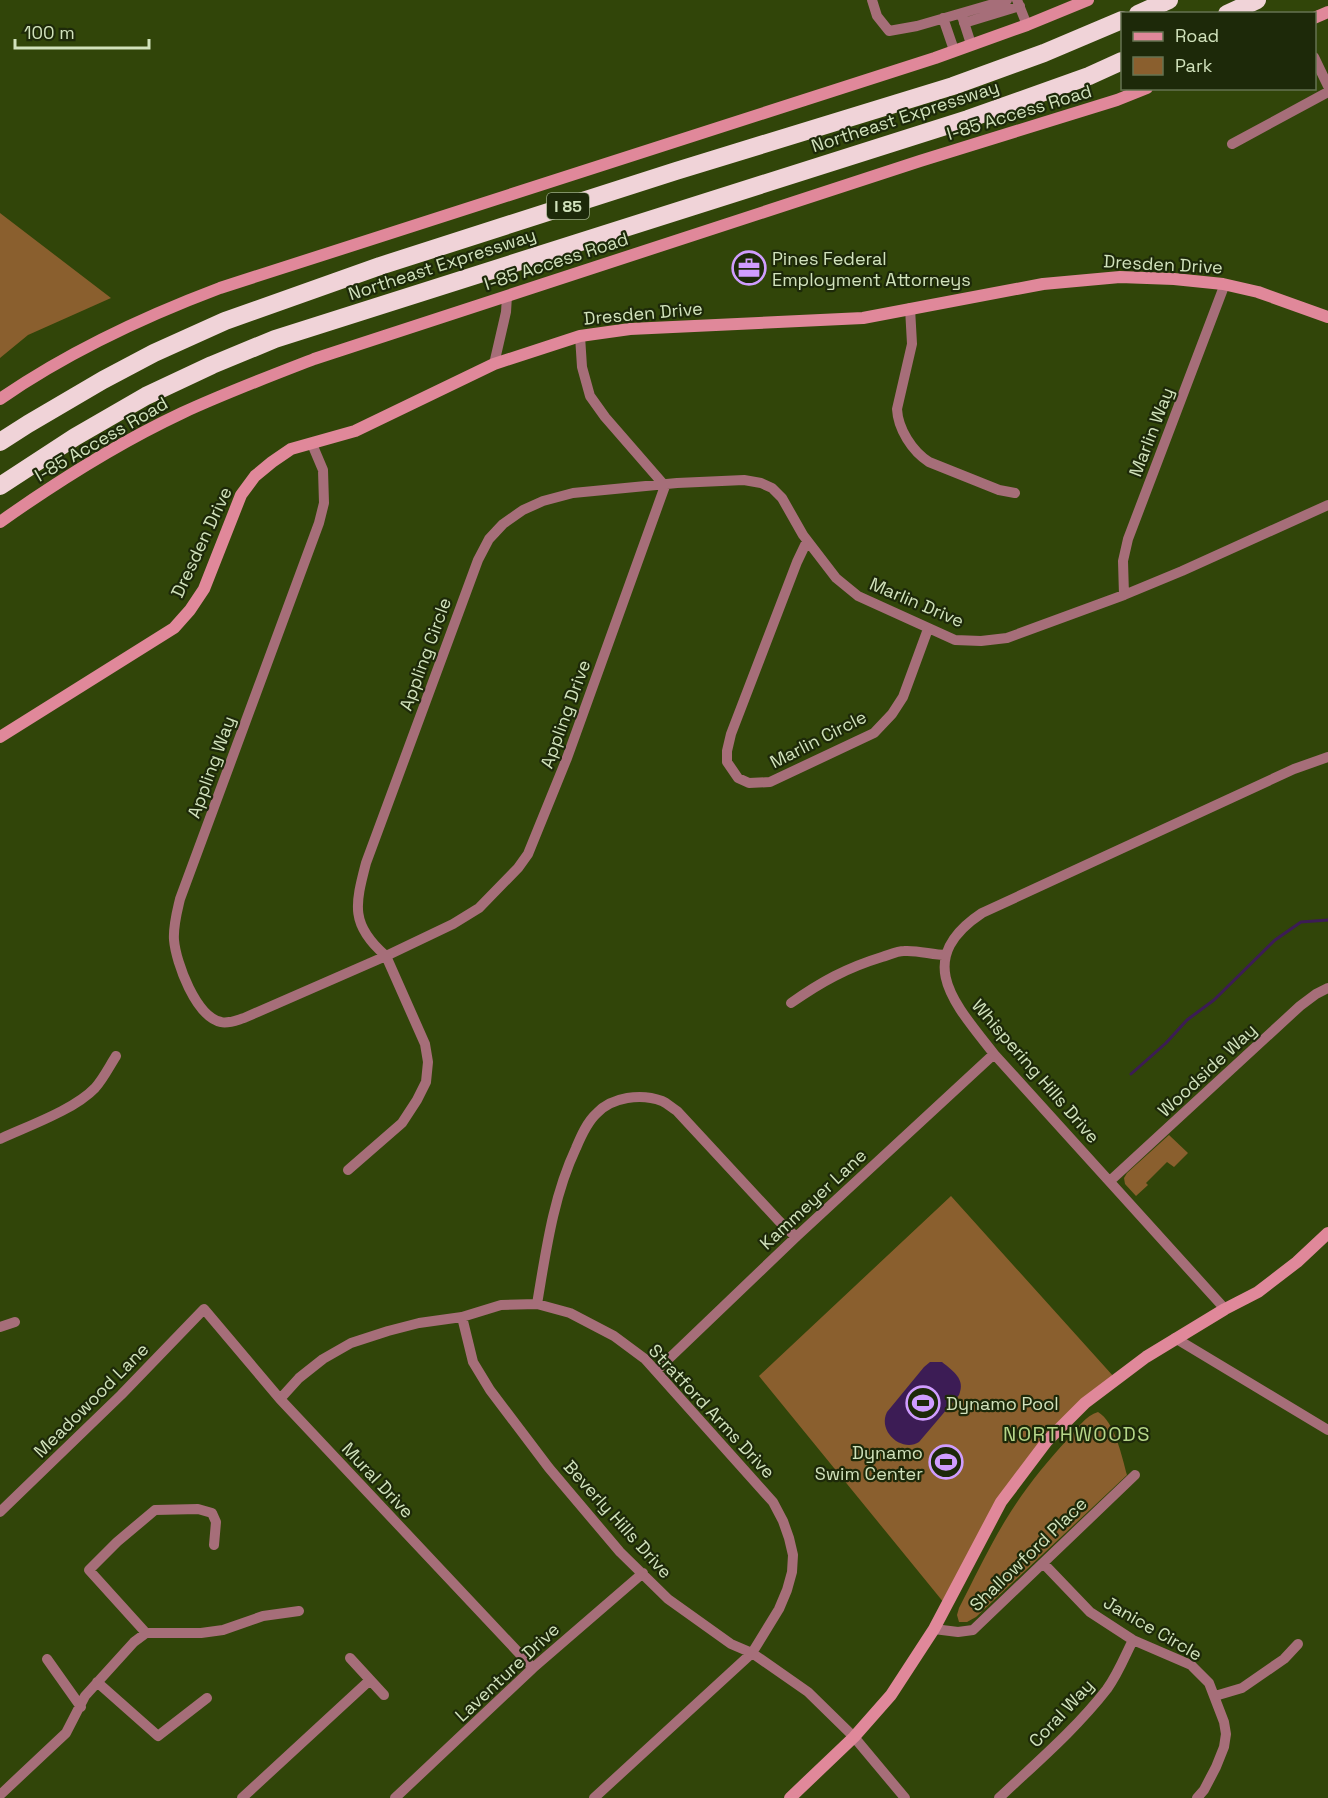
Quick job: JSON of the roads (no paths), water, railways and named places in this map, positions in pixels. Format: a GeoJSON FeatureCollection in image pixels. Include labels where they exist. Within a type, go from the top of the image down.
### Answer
{"type":"FeatureCollection","features":[{"type":"Feature","properties":{"kind":"highway"},"geometry":{"type":"LineString","coordinates":[[1142,12],[1169,0]]}},
{"type":"Feature","properties":{"kind":"highway"},"geometry":{"type":"LineString","coordinates":[[1231,12],[1257,0]]}},
{"type":"Feature","properties":{"kind":"highway","name":"Northeast Expressway"},"geometry":{"type":"LineString","coordinates":[[0,442],[113,375],[154,353],[225,321],[391,262],[953,86],[1044,53],[1121,20]]}},
{"type":"Feature","properties":{"kind":"highway","name":"Northeast Expressway"},"geometry":{"type":"LineString","coordinates":[[0,486],[75,437],[146,396],[274,339],[968,119],[1089,76],[1121,61]]}},
{"type":"Feature","properties":{"kind":"main road"},"geometry":{"type":"LineString","coordinates":[[0,399],[103,338],[161,310],[220,288],[891,73],[1027,25],[1088,0]]}},
{"type":"Feature","properties":{"kind":"main road","name":"I-85 Access Road"},"geometry":{"type":"LineString","coordinates":[[0,522],[93,460],[180,414],[231,391],[314,359],[1142,90]]}},
{"type":"Feature","properties":{"kind":"main road","name":"Dresden Drive"},"geometry":{"type":"LineString","coordinates":[[0,738],[174,628],[204,589],[241,495],[255,476],[291,449],[355,431],[494,364],[580,336],[630,329],[863,318],[1043,284],[1120,277],[1223,284],[1258,292],[1328,317]]}},
{"type":"Feature","properties":{"kind":"main road"},"geometry":{"type":"LineString","coordinates":[[790,1798],[854,1737],[891,1695],[934,1629],[1001,1502],[1047,1441],[1085,1403],[1146,1357],[1175,1338],[1258,1292],[1297,1262],[1328,1233]]}},
{"type":"Feature","properties":{"kind":"street"},"geometry":{"type":"LineString","coordinates":[[872,0],[877,16],[889,31],[943,18],[963,18],[1018,3],[1027,25]]}},
{"type":"Feature","properties":{"kind":"street"},"geometry":{"type":"LineString","coordinates":[[963,18],[1007,0]]}},
{"type":"Feature","properties":{"kind":"street"},"geometry":{"type":"LineString","coordinates":[[943,18],[954,50]]}},
{"type":"Feature","properties":{"kind":"street"},"geometry":{"type":"LineString","coordinates":[[963,18],[971,44]]}},
{"type":"Feature","properties":{"kind":"street"},"geometry":{"type":"LineString","coordinates":[[1316,61],[1328,86]]}},
{"type":"Feature","properties":{"kind":"street"},"geometry":{"type":"LineString","coordinates":[[1232,144],[1328,92]]}},
{"type":"Feature","properties":{"kind":"street","name":"Marlin Way"},"geometry":{"type":"LineString","coordinates":[[1124,595],[1123,561],[1128,539],[1223,290],[1223,284]]}},
{"type":"Feature","properties":{"kind":"street"},"geometry":{"type":"LineString","coordinates":[[494,364],[506,312],[507,296]]}},
{"type":"Feature","properties":{"kind":"street"},"geometry":{"type":"LineString","coordinates":[[910,308],[912,344],[897,409],[898,419],[911,447],[928,462],[999,490],[1015,493]]}},
{"type":"Feature","properties":{"kind":"street"},"geometry":{"type":"LineString","coordinates":[[580,336],[582,368],[590,396],[605,417],[665,486]]}},
{"type":"Feature","properties":{"kind":"street","name":"Appling Way"},"geometry":{"type":"LineString","coordinates":[[290,998],[244,1018],[225,1023],[219,1022],[196,1002],[181,969],[174,942],[180,898],[319,523],[324,503],[323,470],[312,444]]}},
{"type":"Feature","properties":{"kind":"street","name":"Marlin Drive"},"geometry":{"type":"LineString","coordinates":[[665,486],[744,480],[772,488],[782,498],[807,541],[836,578],[858,596],[954,640],[981,641],[1006,638],[1124,595],[1328,505]]}},
{"type":"Feature","properties":{"kind":"street","name":"Appling Circle"},"geometry":{"type":"LineString","coordinates":[[386,956],[362,929],[357,911],[359,890],[366,862],[444,648],[478,560],[489,539],[503,524],[523,510],[543,501],[573,493],[665,486]]}},
{"type":"Feature","properties":{"kind":"street","name":"Appling Drive"},"geometry":{"type":"LineString","coordinates":[[290,998],[453,924],[478,908],[500,888],[528,854],[567,758],[665,486]]}},
{"type":"Feature","properties":{"kind":"street","name":"Marlin Circle"},"geometry":{"type":"LineString","coordinates":[[807,541],[726,751],[727,762],[738,778],[749,783],[770,782],[874,733],[903,698],[928,628]]}},
{"type":"Feature","properties":{"kind":"street"},"geometry":{"type":"LineString","coordinates":[[791,1003],[822,981],[846,969],[877,958],[902,951],[922,951],[946,955],[965,924],[982,913],[1294,769],[1328,757]]}},
{"type":"Feature","properties":{"kind":"street","name":"Whispering Hills Drive"},"geometry":{"type":"LineString","coordinates":[[946,955],[945,980],[951,996],[994,1054],[1226,1309]]}},
{"type":"Feature","properties":{"kind":"street"},"geometry":{"type":"LineString","coordinates":[[348,1170],[402,1123],[426,1082],[428,1062],[425,1044],[386,956]]}},
{"type":"Feature","properties":{"kind":"street","name":"Woodside Way"},"geometry":{"type":"LineString","coordinates":[[1111,1180],[1300,1006],[1328,988]]}},
{"type":"Feature","properties":{"kind":"street","name":"Kammeyer Lane"},"geometry":{"type":"LineString","coordinates":[[656,1371],[796,1237],[994,1054]]}},
{"type":"Feature","properties":{"kind":"street"},"geometry":{"type":"LineString","coordinates":[[0,1139],[87,1096],[97,1086],[116,1056]]}},
{"type":"Feature","properties":{"kind":"street"},"geometry":{"type":"LineString","coordinates":[[537,1304],[554,1209],[567,1167],[584,1131],[596,1113],[608,1104],[626,1098],[661,1101],[677,1110],[796,1237]]}},
{"type":"Feature","properties":{"kind":"street","name":"Stratford Arms Drive"},"geometry":{"type":"LineString","coordinates":[[280,1399],[299,1378],[323,1359],[351,1343],[419,1323],[462,1317],[501,1305],[537,1304],[570,1313],[614,1336],[645,1359],[773,1502],[783,1521],[793,1555],[792,1572],[779,1609],[752,1653],[594,1798]]}},
{"type":"Feature","properties":{"kind":"street","name":"Mural Drive"},"geometry":{"type":"LineString","coordinates":[[204,1309],[280,1399],[533,1668]]}},
{"type":"Feature","properties":{"kind":"street","name":"Meadowood Lane"},"geometry":{"type":"LineString","coordinates":[[0,1512],[121,1395],[204,1309]]}},
{"type":"Feature","properties":{"kind":"street","name":"Beverly Hills Drive"},"geometry":{"type":"LineString","coordinates":[[462,1317],[473,1362],[490,1390],[549,1468],[620,1552],[668,1599],[731,1644],[752,1653],[808,1692],[854,1737],[905,1798]]}},
{"type":"Feature","properties":{"kind":"street"},"geometry":{"type":"LineString","coordinates":[[0,1327],[15,1322]]}},
{"type":"Feature","properties":{"kind":"street"},"geometry":{"type":"LineString","coordinates":[[1175,1338],[1328,1430]]}},
{"type":"Feature","properties":{"kind":"street","name":"Shallowford Place"},"geometry":{"type":"LineString","coordinates":[[934,1629],[958,1632],[973,1630],[1135,1475]]}},
{"type":"Feature","properties":{"kind":"street"},"geometry":{"type":"LineString","coordinates":[[146,1633],[89,1570],[117,1542],[155,1510],[198,1509],[212,1513],[216,1522],[214,1545]]}},
{"type":"Feature","properties":{"kind":"street","name":"Janice Circle"},"geometry":{"type":"LineString","coordinates":[[1043,1563],[1090,1612],[1133,1640],[1191,1665],[1209,1683],[1224,1722],[1226,1734],[1224,1747],[1204,1790],[1197,1798]]}},
{"type":"Feature","properties":{"kind":"street","name":"Laventure Drive"},"geometry":{"type":"LineString","coordinates":[[395,1798],[533,1668],[643,1573]]}},
{"type":"Feature","properties":{"kind":"street"},"geometry":{"type":"LineString","coordinates":[[0,1795],[66,1733],[85,1696],[134,1642],[146,1633],[201,1633],[223,1630],[263,1616],[299,1611]]}},
{"type":"Feature","properties":{"kind":"street","name":"Coral Way"},"geometry":{"type":"LineString","coordinates":[[999,1798],[1072,1729],[1107,1688],[1133,1640]]}},
{"type":"Feature","properties":{"kind":"street"},"geometry":{"type":"LineString","coordinates":[[1215,1696],[1242,1688],[1284,1659],[1298,1644]]}},
{"type":"Feature","properties":{"kind":"street"},"geometry":{"type":"LineString","coordinates":[[350,1658],[384,1695]]}},
{"type":"Feature","properties":{"kind":"street"},"geometry":{"type":"LineString","coordinates":[[47,1659],[81,1707]]}},
{"type":"Feature","properties":{"kind":"street"},"geometry":{"type":"LineString","coordinates":[[242,1798],[370,1680]]}},
{"type":"Feature","properties":{"kind":"street"},"geometry":{"type":"LineString","coordinates":[[97,1682],[158,1736],[207,1698]]}},
{"type":"Feature","properties":{"kind":"waterway"},"geometry":{"type":"LineString","coordinates":[[1131,1074],[1166,1043],[1187,1020],[1214,1000],[1275,940],[1301,922],[1328,920]]}},
{"type":"Feature","properties":{"kind":"place","name":"Pines Federal Employment Attorneys"},"geometry":{"type":"Point","coordinates":[749,268]}},
{"type":"Feature","properties":{"kind":"place","name":"Dynamo Pool"},"geometry":{"type":"Point","coordinates":[923,1403]}},
{"type":"Feature","properties":{"kind":"place","name":"Dynamo Swim Center"},"geometry":{"type":"Point","coordinates":[946,1462]}},
{"type":"Feature","properties":{"kind":"district","name":"NORTHWOODS"},"geometry":{"type":"Point","coordinates":[1077,1434]}}]}
